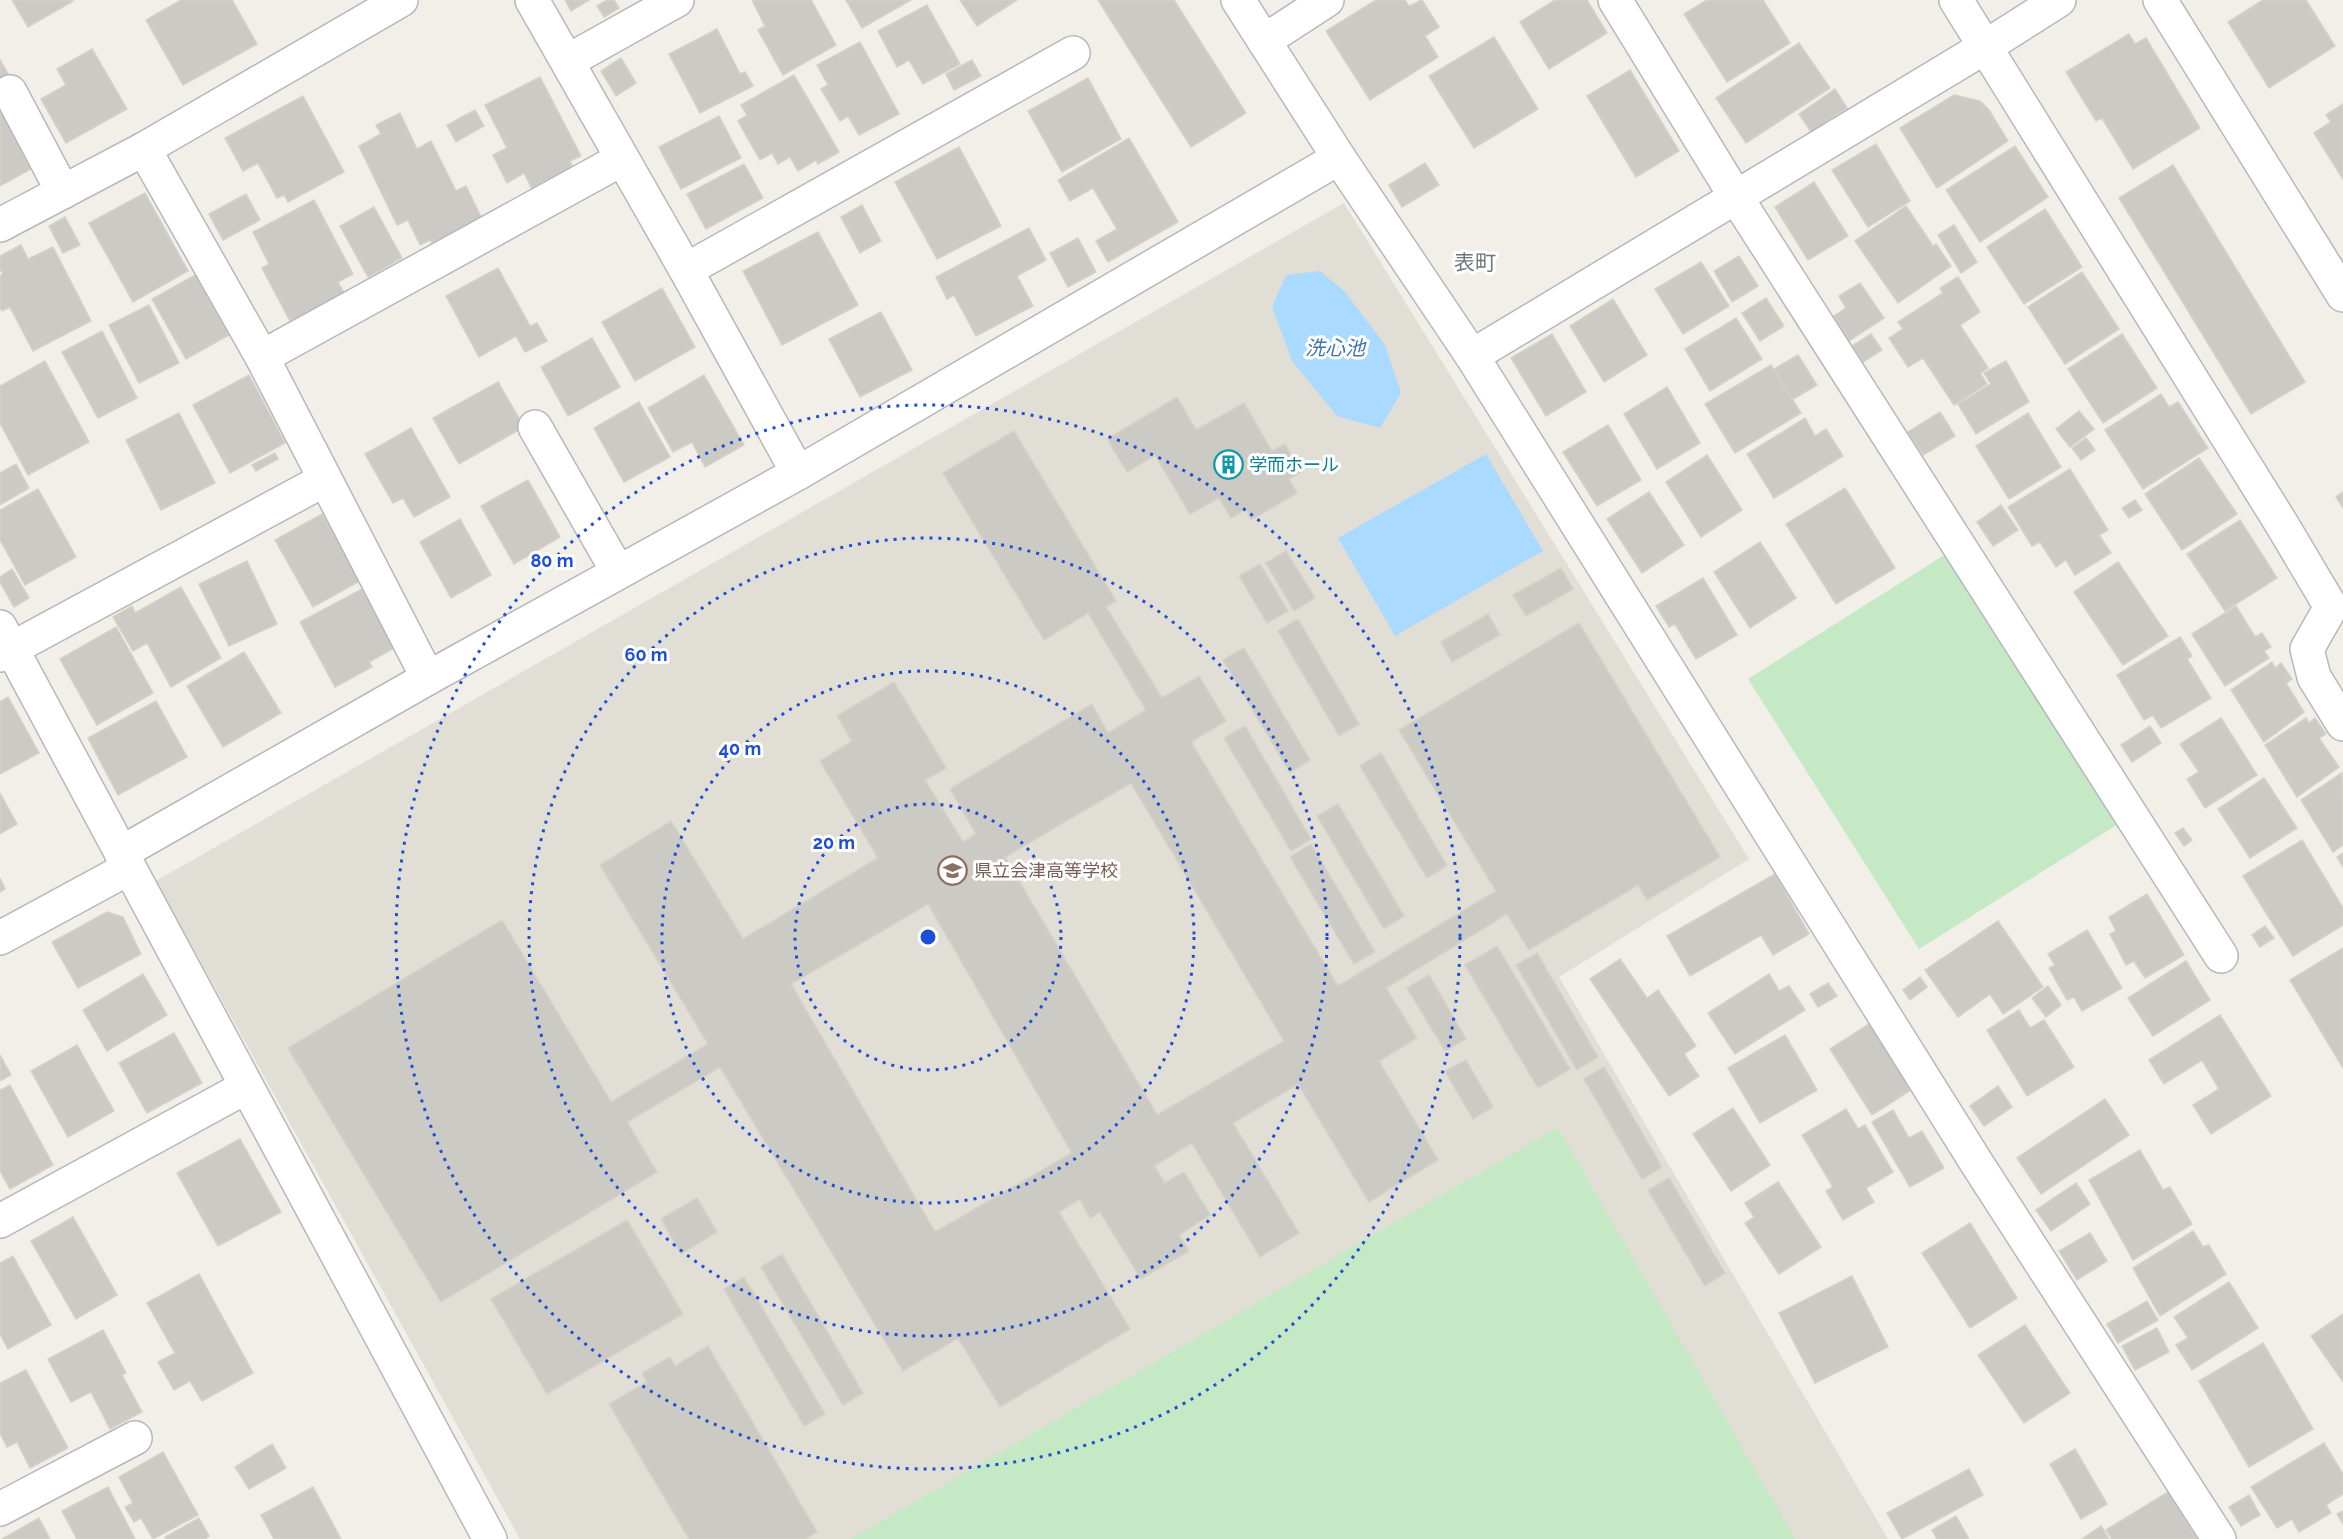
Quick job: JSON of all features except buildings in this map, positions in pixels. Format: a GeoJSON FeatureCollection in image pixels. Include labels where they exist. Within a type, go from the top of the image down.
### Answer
{"type":"FeatureCollection","features":[{"type":"Feature","properties":{"kind":"street"},"geometry":{"type":"LineString","coordinates":[[0,225],[144,149],[401,0]]}},
{"type":"Feature","properties":{"kind":"street"},"geometry":{"type":"LineString","coordinates":[[532,0],[686,270],[798,473]]}},
{"type":"Feature","properties":{"kind":"street"},"geometry":{"type":"LineString","coordinates":[[568,61],[677,0]]}},
{"type":"Feature","properties":{"kind":"street"},"geometry":{"type":"LineString","coordinates":[[1238,0],[1338,158],[1472,356],[1976,1162],[2219,1539]]}},
{"type":"Feature","properties":{"kind":"street"},"geometry":{"type":"LineString","coordinates":[[1264,41],[1327,0]]}},
{"type":"Feature","properties":{"kind":"street"},"geometry":{"type":"LineString","coordinates":[[1615,0],[1736,197],[2221,956]]}},
{"type":"Feature","properties":{"kind":"street"},"geometry":{"type":"LineString","coordinates":[[1956,0],[2331,607],[2307,649],[2314,677],[2343,724]]}},
{"type":"Feature","properties":{"kind":"street"},"geometry":{"type":"LineString","coordinates":[[1472,356],[1985,47],[2059,0]]}},
{"type":"Feature","properties":{"kind":"street"},"geometry":{"type":"LineString","coordinates":[[2160,0],[2343,295]]}},
{"type":"Feature","properties":{"kind":"street"},"geometry":{"type":"LineString","coordinates":[[686,270],[1073,53]]}},
{"type":"Feature","properties":{"kind":"street"},"geometry":{"type":"LineString","coordinates":[[10,92],[63,192]]}},
{"type":"Feature","properties":{"kind":"street"},"geometry":{"type":"LineString","coordinates":[[144,149],[262,357],[428,678]]}},
{"type":"Feature","properties":{"kind":"street"},"geometry":{"type":"LineString","coordinates":[[0,938],[428,678],[798,473],[1338,158]]}},
{"type":"Feature","properties":{"kind":"street"},"geometry":{"type":"LineString","coordinates":[[262,357],[622,159]]}},
{"type":"Feature","properties":{"kind":"street"},"geometry":{"type":"LineString","coordinates":[[535,427],[618,572]]}},
{"type":"Feature","properties":{"kind":"street"},"geometry":{"type":"LineString","coordinates":[[324,480],[4,644],[125,860],[490,1539]]}},
{"type":"Feature","properties":{"kind":"street"},"geometry":{"type":"LineString","coordinates":[[0,1221],[246,1087]]}},
{"type":"Feature","properties":{"kind":"street"},"geometry":{"type":"LineString","coordinates":[[0,1509],[135,1438]]}},
{"type":"Feature","properties":{"kind":"shaded area","name":"県立会津高等学校"},"geometry":{"type":"Polygon","coordinates":[[[1344,203],[1749,859],[1559,977],[1888,1539],[520,1539],[156,881],[1344,203]]]}},
{"type":"Feature","properties":{"kind":"green space"},"geometry":{"type":"Polygon","coordinates":[[[1946,554],[2118,824],[1919,949],[1748,679],[1946,554]]]}},
{"type":"Feature","properties":{"kind":"green space"},"geometry":{"type":"Polygon","coordinates":[[[1557,1128],[1795,1539],[851,1539],[1557,1128]]]}},
{"type":"Feature","properties":{"kind":"water","name":"洗心池"},"geometry":{"type":"Polygon","coordinates":[[[1320,271],[1345,292],[1385,345],[1401,393],[1380,428],[1337,416],[1292,361],[1272,307],[1286,275],[1320,271]]]}},
{"type":"Feature","properties":{"kind":"water"},"geometry":{"type":"Polygon","coordinates":[[[1486,454],[1543,551],[1395,636],[1338,538],[1486,454]]]}},
{"type":"Feature","properties":{"kind":"place","name":"学而ホール"},"geometry":{"type":"Point","coordinates":[1228,464]}},
{"type":"Feature","properties":{"kind":"place","name":"県立会津高等学校"},"geometry":{"type":"Point","coordinates":[953,870]}},
{"type":"Feature","properties":{"kind":"district","name":"表町"},"geometry":{"type":"Point","coordinates":[1475,262]}}]}
